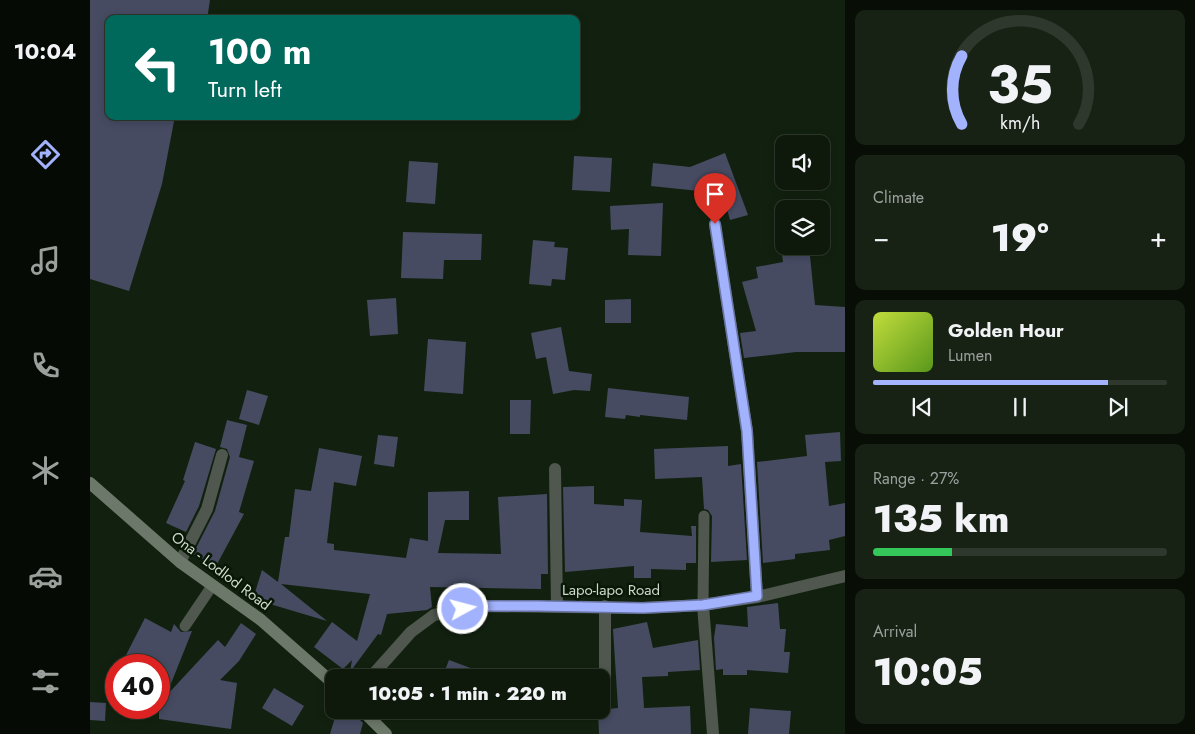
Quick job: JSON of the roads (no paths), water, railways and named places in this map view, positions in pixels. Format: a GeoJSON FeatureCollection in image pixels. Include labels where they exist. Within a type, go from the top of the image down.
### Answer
{"type":"FeatureCollection","features":[{"type":"Feature","properties":{"kind":"main road","name":"Ona - Lodlod Road"},"geometry":{"type":"LineString","coordinates":[[90,483],[180,562],[260,620],[325,676]]}},
{"type":"Feature","properties":{"kind":"main road"},"geometry":{"type":"LineString","coordinates":[[371,719],[386,734]]}},
{"type":"Feature","properties":{"kind":"street"},"geometry":{"type":"LineString","coordinates":[[715,224],[747,431],[757,596]]}},
{"type":"Feature","properties":{"kind":"street"},"geometry":{"type":"LineString","coordinates":[[180,562],[207,509],[222,455]]}},
{"type":"Feature","properties":{"kind":"street"},"geometry":{"type":"LineString","coordinates":[[555,469],[556,606]]}},
{"type":"Feature","properties":{"kind":"street","name":"Lapo-lapo Road"},"geometry":{"type":"LineString","coordinates":[[378,669],[411,632],[434,616],[478,606],[605,606],[643,608],[703,605],[757,596],[845,576]]}},
{"type":"Feature","properties":{"kind":"street"},"geometry":{"type":"LineString","coordinates":[[703,605],[713,734]]}},
{"type":"Feature","properties":{"kind":"street"},"geometry":{"type":"LineString","coordinates":[[605,606],[606,669]]}},
{"type":"Feature","properties":{"kind":"lane"},"geometry":{"type":"LineString","coordinates":[[703,605],[704,516]]}},
{"type":"Feature","properties":{"kind":"lane"},"geometry":{"type":"LineString","coordinates":[[185,626],[212,586]]}}]}
